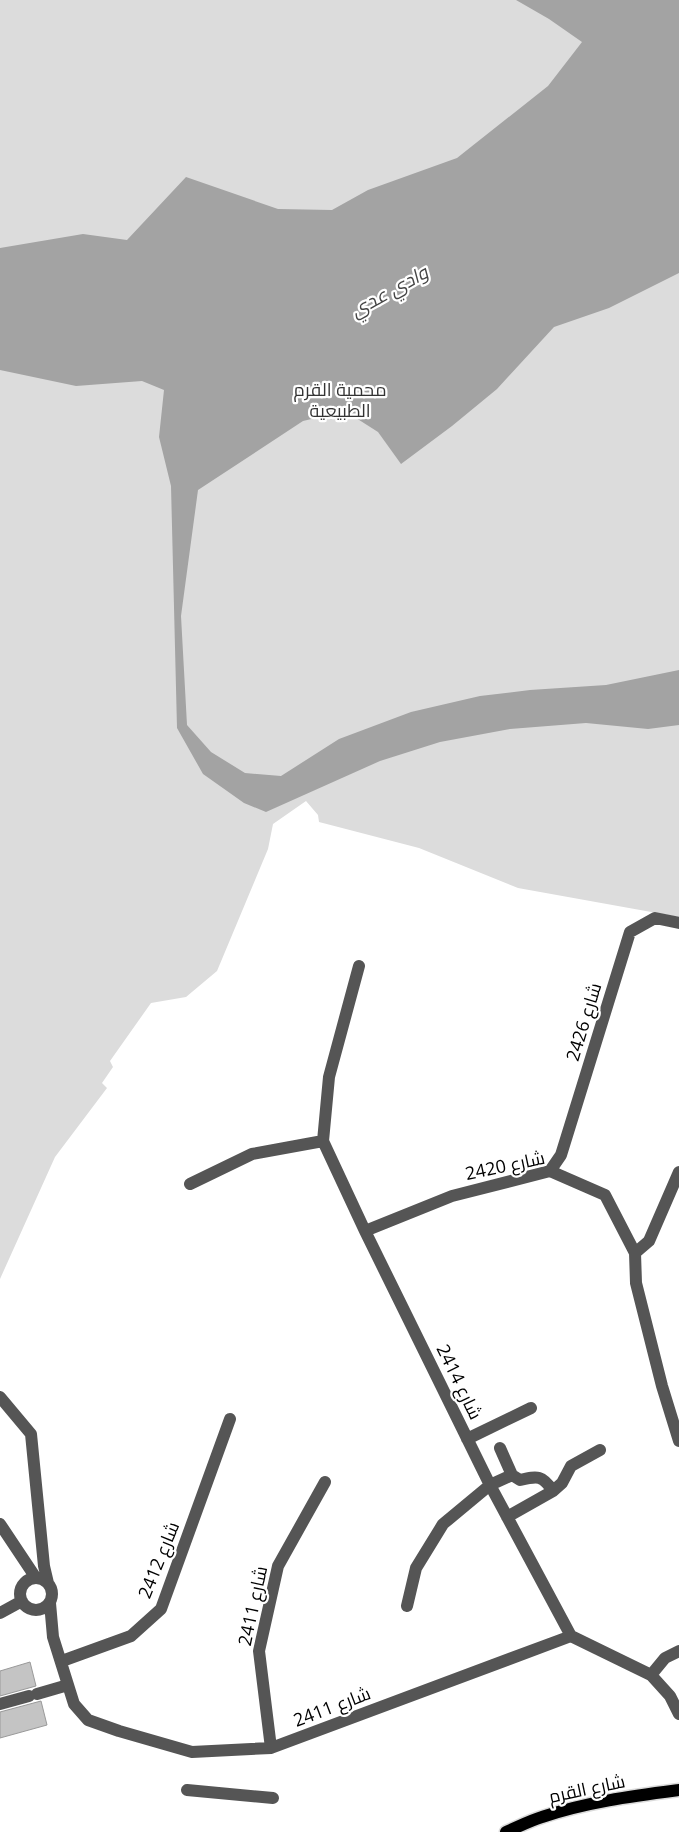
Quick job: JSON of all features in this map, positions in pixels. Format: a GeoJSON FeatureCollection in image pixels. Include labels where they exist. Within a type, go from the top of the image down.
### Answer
{"type":"FeatureCollection","features":[{"type":"Feature","properties":{"kind":"main road","name":"شارع القرم"},"geometry":{"type":"LineString","coordinates":[[506,1832],[541,1817],[580,1806],[618,1798],[679,1790]]}},
{"type":"Feature","properties":{"kind":"street","name":"2426 شارع"},"geometry":{"type":"LineString","coordinates":[[550,1171],[561,1155],[630,932],[655,918],[679,923]]}},
{"type":"Feature","properties":{"kind":"street"},"geometry":{"type":"LineString","coordinates":[[190,1184],[252,1154],[323,1141],[329,1077],[359,966]]}},
{"type":"Feature","properties":{"kind":"street","name":"2414 شارع"},"geometry":{"type":"LineString","coordinates":[[323,1141],[365,1231],[490,1485],[571,1636]]}},
{"type":"Feature","properties":{"kind":"street","name":"2420 شارع"},"geometry":{"type":"LineString","coordinates":[[365,1231],[452,1196],[550,1171],[606,1195],[635,1253],[636,1283],[662,1386],[679,1441]]}},
{"type":"Feature","properties":{"kind":"street"},"geometry":{"type":"LineString","coordinates":[[635,1253],[649,1241],[679,1172]]}},
{"type":"Feature","properties":{"kind":"street"},"geometry":{"type":"LineString","coordinates":[[0,1396],[31,1434],[44,1566],[42,1581]]}},
{"type":"Feature","properties":{"kind":"street"},"geometry":{"type":"LineString","coordinates":[[467,1439],[531,1408]]}},
{"type":"Feature","properties":{"kind":"street","name":"2412 شارع"},"geometry":{"type":"LineString","coordinates":[[62,1661],[131,1636],[161,1608],[230,1419]]}},
{"type":"Feature","properties":{"kind":"street"},"geometry":{"type":"LineString","coordinates":[[500,1448],[512,1475],[520,1480],[533,1477],[546,1480],[554,1491]]}},
{"type":"Feature","properties":{"kind":"street"},"geometry":{"type":"LineString","coordinates":[[507,1518],[554,1491],[562,1483],[571,1466],[600,1450]]}},
{"type":"Feature","properties":{"kind":"street"},"geometry":{"type":"LineString","coordinates":[[407,1606],[416,1568],[443,1524],[490,1485],[512,1475]]}},
{"type":"Feature","properties":{"kind":"street","name":"2411 شارع"},"geometry":{"type":"LineString","coordinates":[[271,1748],[259,1651],[278,1566],[325,1482]]}},
{"type":"Feature","properties":{"kind":"street"},"geometry":{"type":"LineString","coordinates":[[0,1524],[52,1592],[50,1603],[44,1608],[34,1610],[22,1601],[22,1587],[28,1581],[42,1581]]}},
{"type":"Feature","properties":{"kind":"street"},"geometry":{"type":"LineString","coordinates":[[0,1613],[22,1601]]}},
{"type":"Feature","properties":{"kind":"street","name":"شارع 2411"},"geometry":{"type":"LineString","coordinates":[[50,1603],[53,1637],[74,1704],[88,1720],[192,1752],[271,1748],[571,1636]]}},
{"type":"Feature","properties":{"kind":"street"},"geometry":{"type":"LineString","coordinates":[[571,1636],[651,1675],[670,1696],[679,1714]]}},
{"type":"Feature","properties":{"kind":"street"},"geometry":{"type":"LineString","coordinates":[[651,1675],[665,1658],[679,1651]]}},
{"type":"Feature","properties":{"kind":"street"},"geometry":{"type":"LineString","coordinates":[[0,1704],[68,1685]]}},
{"type":"Feature","properties":{"kind":"street"},"geometry":{"type":"LineString","coordinates":[[187,1790],[273,1798]]}},
{"type":"Feature","properties":{"kind":"green space","name":"محمية القرم الطبيعية"},"geometry":{"type":"Polygon","coordinates":[[[0,0],[679,0],[679,917],[518,888],[419,848],[319,822],[318,815],[306,801],[273,824],[268,849],[217,971],[186,997],[151,1003],[110,1061],[113,1067],[102,1083],[107,1088],[55,1157],[0,1279],[0,0]]]}},
{"type":"Feature","properties":{"kind":"water","name":"وادي عدي"},"geometry":{"type":"Polygon","coordinates":[[[516,0],[679,0],[679,273],[609,308],[554,327],[497,389],[401,464],[378,432],[345,411],[303,421],[198,490],[181,616],[187,725],[211,752],[245,773],[281,776],[339,739],[411,712],[480,696],[530,690],[606,685],[679,670],[679,725],[648,729],[586,723],[510,729],[440,742],[380,761],[266,812],[244,803],[203,774],[177,728],[171,486],[159,437],[164,390],[142,381],[76,386],[0,370],[0,248],[83,234],[127,240],[186,177],[278,209],[332,210],[368,190],[457,158],[548,86],[582,42],[549,19],[516,0]]]}},
{"type":"Feature","properties":{"kind":"building"},"geometry":{"type":"Polygon","coordinates":[[[30,1662],[36,1686],[0,1696],[0,1671],[30,1662]]]}},
{"type":"Feature","properties":{"kind":"building"},"geometry":{"type":"Polygon","coordinates":[[[41,1701],[47,1725],[0,1738],[0,1712],[41,1701]]]}}]}
